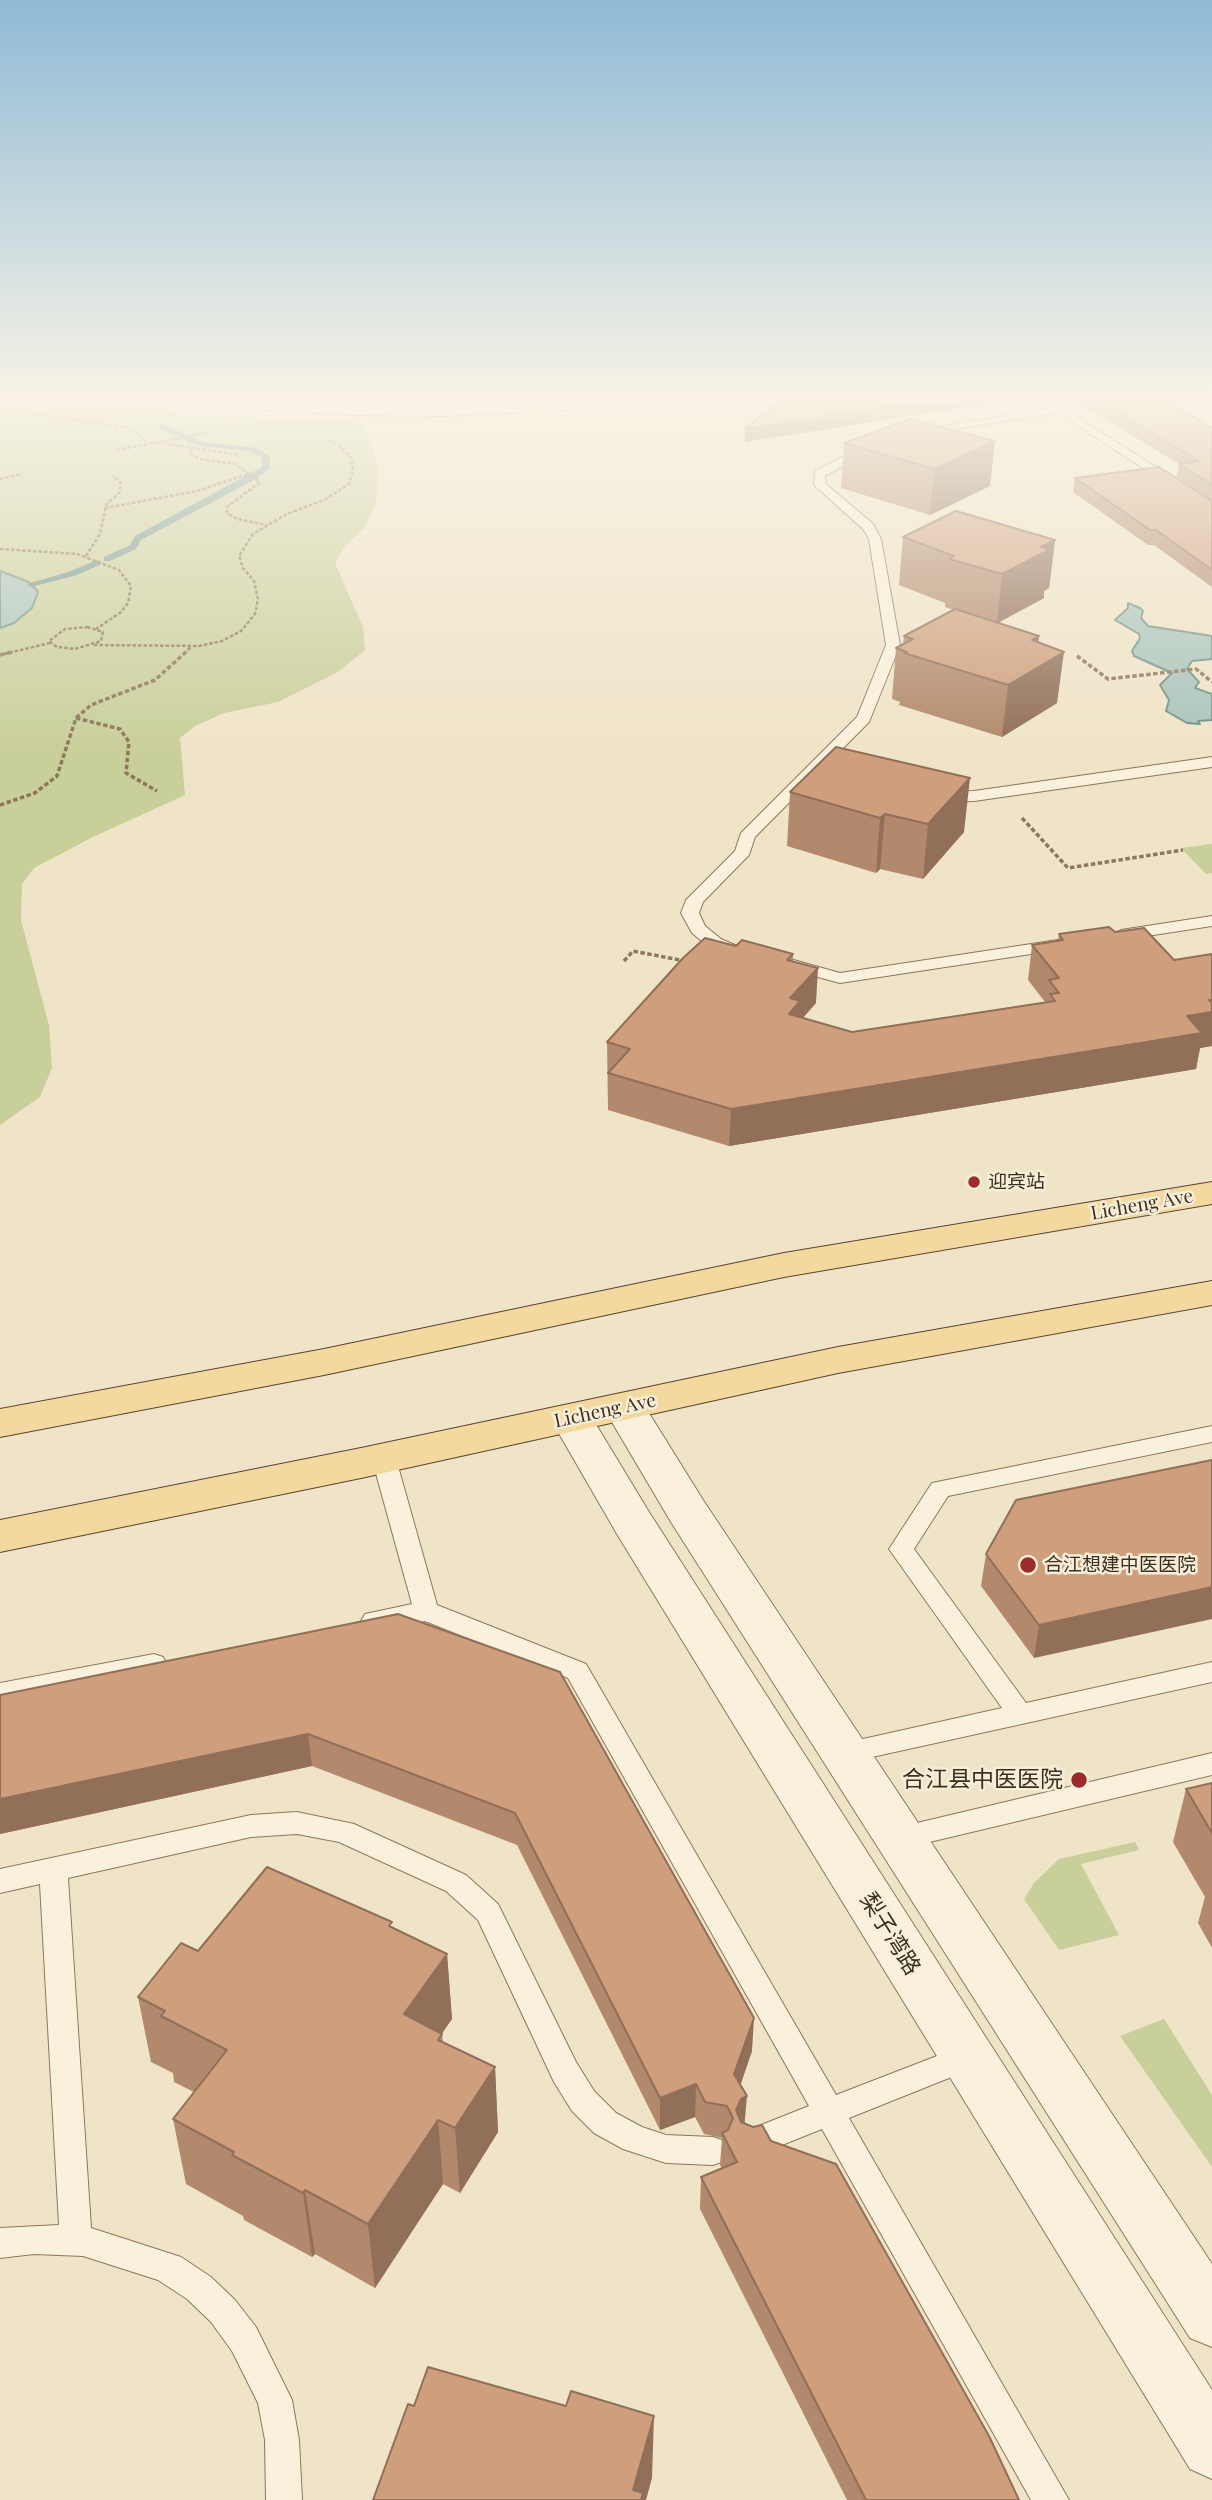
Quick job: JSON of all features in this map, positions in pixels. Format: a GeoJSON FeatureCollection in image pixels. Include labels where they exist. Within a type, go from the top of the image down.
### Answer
{"type":"FeatureCollection","features":[{"type":"Feature","properties":{"kind":"main road","name":"Licheng Ave"},"geometry":{"type":"LineString","coordinates":[[0,1423],[324,1362],[784,1265],[1212,1193]]}},
{"type":"Feature","properties":{"kind":"main road","name":"Licheng Ave"},"geometry":{"type":"LineString","coordinates":[[0,1535],[384,1459],[838,1360],[1212,1293]]}},
{"type":"Feature","properties":{"kind":"street"},"geometry":{"type":"LineString","coordinates":[[624,1407],[687,1511],[1212,2317]]}},
{"type":"Feature","properties":{"kind":"street","name":"梨子湾路"},"geometry":{"type":"LineString","coordinates":[[571,1418],[1212,2447]]}},
{"type":"Feature","properties":{"kind":"lane"},"geometry":{"type":"LineString","coordinates":[[753,954],[715,943],[698,929],[690,913],[695,900],[743,852],[747,836],[825,769],[864,719],[893,645],[875,539],[858,517]]}},
{"type":"Feature","properties":{"kind":"lane"},"geometry":{"type":"LineString","coordinates":[[928,796],[998,793],[1212,762]]}},
{"type":"Feature","properties":{"kind":"lane"},"geometry":{"type":"LineString","coordinates":[[1102,938],[1212,921]]}},
{"type":"Feature","properties":{"kind":"lane"},"geometry":{"type":"LineString","coordinates":[[778,961],[840,978],[1074,942]]}},
{"type":"Feature","properties":{"kind":"lane"},"geometry":{"type":"LineString","coordinates":[[1020,1714],[901,1549],[940,1489],[1212,1434]]}},
{"type":"Feature","properties":{"kind":"lane"},"geometry":{"type":"LineString","coordinates":[[384,1459],[426,1611]]}},
{"type":"Feature","properties":{"kind":"lane"},"geometry":{"type":"LineString","coordinates":[[341,1628],[426,1611],[577,1671],[1051,2500]]}},
{"type":"Feature","properties":{"kind":"lane"},"geometry":{"type":"LineString","coordinates":[[0,1693],[183,1658]]}},
{"type":"Feature","properties":{"kind":"lane"},"geometry":{"type":"LineString","coordinates":[[845,1753],[1212,1672]]}},
{"type":"Feature","properties":{"kind":"lane"},"geometry":{"type":"LineString","coordinates":[[900,1838],[1212,1764]]}},
{"type":"Feature","properties":{"kind":"lane"},"geometry":{"type":"LineString","coordinates":[[0,1881],[275,1823],[321,1826],[344,1832],[456,1883],[488,1912],[565,2072],[583,2101],[605,2123],[634,2139],[666,2149],[713,2151]]}},
{"type":"Feature","properties":{"kind":"lane"},"geometry":{"type":"LineString","coordinates":[[53,1869],[76,2241]]}},
{"type":"Feature","properties":{"kind":"lane"},"geometry":{"type":"LineString","coordinates":[[752,2143],[968,2057]]}},
{"type":"Feature","properties":{"kind":"lane"},"geometry":{"type":"LineString","coordinates":[[0,2243],[34,2239],[76,2241],[128,2253],[169,2268],[199,2288],[223,2311],[244,2339],[275,2400],[282,2440],[284,2500]]}},
{"type":"Feature","properties":{"kind":"path"},"geometry":{"type":"LineString","coordinates":[[86,556],[100,534],[103,517]]}},
{"type":"Feature","properties":{"kind":"path"},"geometry":{"type":"LineString","coordinates":[[233,517],[268,525]]}},
{"type":"Feature","properties":{"kind":"path"},"geometry":{"type":"LineString","coordinates":[[0,655],[50,643],[65,649],[94,645],[165,648],[222,641],[241,631],[255,614],[258,599],[254,581],[243,568],[239,556],[253,534],[283,517]]}},
{"type":"Feature","properties":{"kind":"path"},"geometry":{"type":"LineString","coordinates":[[0,549],[58,550],[86,556],[120,570],[131,586],[128,603],[121,612],[96,629],[65,629],[51,636],[50,643]]}},
{"type":"Feature","properties":{"kind":"path"},"geometry":{"type":"LineString","coordinates":[[94,645],[104,637],[96,629]]}},
{"type":"Feature","properties":{"kind":"path"},"geometry":{"type":"LineString","coordinates":[[0,805],[35,793],[57,776],[76,718],[91,705],[155,680],[192,646]]}},
{"type":"Feature","properties":{"kind":"path"},"geometry":{"type":"LineString","coordinates":[[1077,656],[1108,679],[1196,669],[1212,682]]}},
{"type":"Feature","properties":{"kind":"path"},"geometry":{"type":"LineString","coordinates":[[76,718],[120,729],[129,741],[126,773],[157,791]]}},
{"type":"Feature","properties":{"kind":"path"},"geometry":{"type":"LineString","coordinates":[[998,793],[1068,868],[1183,850]]}},
{"type":"Feature","properties":{"kind":"path"},"geometry":{"type":"LineString","coordinates":[[624,961],[633,951],[682,961],[696,958],[715,943]]}},
{"type":"Feature","properties":{"kind":"green space"},"geometry":{"type":"Polygon","coordinates":[[[0,517],[370,517],[365,527],[345,546],[335,563],[363,627],[365,650],[338,672],[278,702],[224,713],[195,726],[180,738],[185,795],[93,837],[34,868],[22,884],[21,920],[49,1025],[52,1068],[40,1097],[0,1125],[0,517]]]}},
{"type":"Feature","properties":{"kind":"green space"},"geometry":{"type":"Polygon","coordinates":[[[1212,844],[1212,873],[1206,874],[1181,848],[1212,844]]]}},
{"type":"Feature","properties":{"kind":"green space"},"geometry":{"type":"Polygon","coordinates":[[[1135,1842],[1139,1850],[1081,1864],[1119,1935],[1059,1950],[1024,1899],[1034,1883],[1059,1859],[1135,1842]]]}},
{"type":"Feature","properties":{"kind":"green space"},"geometry":{"type":"Polygon","coordinates":[[[1164,2019],[1212,2095],[1212,2167],[1120,2036],[1164,2019]]]}},
{"type":"Feature","properties":{"kind":"water"},"geometry":{"type":"Polygon","coordinates":[[[0,571],[29,582],[38,592],[32,608],[14,623],[0,628],[0,571]]]}},
{"type":"Feature","properties":{"kind":"water"},"geometry":{"type":"Polygon","coordinates":[[[1128,603],[1143,611],[1141,618],[1148,626],[1212,636],[1212,659],[1192,661],[1187,669],[1199,682],[1195,688],[1212,694],[1212,720],[1198,721],[1200,724],[1187,723],[1166,711],[1169,700],[1160,685],[1172,673],[1134,656],[1132,651],[1140,638],[1139,634],[1115,620],[1128,608],[1128,603]]]}},
{"type":"Feature","properties":{"kind":"building"},"geometry":{"type":"Polygon","coordinates":[[[944,517],[975,517],[1055,540],[1041,547],[1049,550],[1002,574],[949,559],[954,556],[903,537],[944,517]]]}},
{"type":"Feature","properties":{"kind":"building"},"geometry":{"type":"Polygon","coordinates":[[[1131,517],[1212,517],[1212,570],[1156,530],[1150,530],[1131,517]]]}},
{"type":"Feature","properties":{"kind":"building"},"geometry":{"type":"Polygon","coordinates":[[[955,609],[1039,636],[1032,640],[1064,652],[1008,685],[904,653],[907,652],[896,648],[913,639],[904,636],[955,609]]]}},
{"type":"Feature","properties":{"kind":"building"},"geometry":{"type":"Polygon","coordinates":[[[836,747],[970,778],[928,824],[885,814],[880,818],[790,792],[836,747]]]}},
{"type":"Feature","properties":{"kind":"building"},"geometry":{"type":"Polygon","coordinates":[[[1109,927],[1115,932],[1144,928],[1174,960],[1212,954],[1212,1000],[1209,1000],[1212,1003],[1212,1012],[1187,1016],[1202,1033],[731,1109],[608,1073],[630,1049],[607,1042],[683,958],[705,938],[736,946],[742,940],[793,954],[787,960],[818,968],[790,998],[800,1001],[789,1014],[852,1032],[1055,1001],[1050,994],[1059,993],[1049,980],[1059,978],[1032,945],[1063,940],[1059,934],[1109,927]]]}},
{"type":"Feature","properties":{"kind":"building"},"geometry":{"type":"Polygon","coordinates":[[[1212,1460],[1212,1587],[1039,1625],[986,1554],[1016,1500],[1212,1460]]]}},
{"type":"Feature","properties":{"kind":"building"},"geometry":{"type":"Polygon","coordinates":[[[398,1614],[560,1672],[754,2018],[734,2074],[747,2096],[741,2099],[736,2110],[741,2122],[753,2127],[762,2125],[771,2141],[836,2164],[989,2436],[1019,2500],[866,2500],[701,2177],[737,2162],[722,2133],[728,2130],[733,2118],[727,2106],[705,2102],[696,2084],[660,2098],[515,1813],[308,1734],[0,1799],[0,1695],[398,1614]]]}},
{"type":"Feature","properties":{"kind":"building"},"geometry":{"type":"Polygon","coordinates":[[[1212,1783],[1212,1833],[1186,1789],[1212,1783]]]}},
{"type":"Feature","properties":{"kind":"building"},"geometry":{"type":"Polygon","coordinates":[[[267,1867],[392,1922],[389,1926],[447,1954],[404,2014],[442,2034],[438,2040],[495,2067],[455,2128],[438,2120],[368,2224],[232,2155],[234,2152],[173,2119],[227,2050],[161,2016],[165,2011],[138,1997],[181,1943],[198,1951],[267,1867]]]}},
{"type":"Feature","properties":{"kind":"building"},"geometry":{"type":"Polygon","coordinates":[[[428,2367],[566,2406],[571,2391],[654,2416],[633,2490],[643,2493],[641,2500],[373,2500],[408,2404],[414,2406],[428,2367]]]}},
{"type":"Feature","properties":{"kind":"waterway"},"geometry":{"type":"LineString","coordinates":[[107,559],[133,547],[138,538],[178,517]]}},
{"type":"Feature","properties":{"kind":"waterway"},"geometry":{"type":"LineString","coordinates":[[31,584],[71,574],[97,563]]}},
{"type":"Feature","properties":{"kind":"place","name":"迎宾站"},"geometry":{"type":"Point","coordinates":[974,1182]}},
{"type":"Feature","properties":{"kind":"place","name":"合江想建中医医院"},"geometry":{"type":"Point","coordinates":[1028,1565]}},
{"type":"Feature","properties":{"kind":"place","name":"合江县中医医院"},"geometry":{"type":"Point","coordinates":[1079,1780]}}]}
